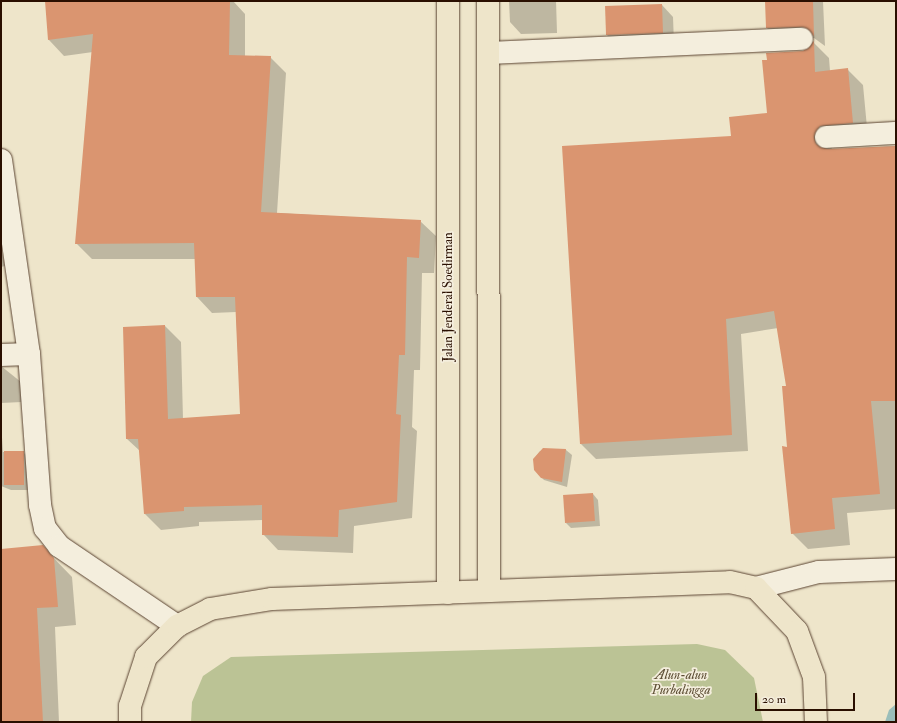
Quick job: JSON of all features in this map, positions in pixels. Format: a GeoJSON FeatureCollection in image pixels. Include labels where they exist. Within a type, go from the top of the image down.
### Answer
{"type":"FeatureCollection","features":[{"type":"Feature","properties":{"kind":"main road","name":"Jalan Jenderal Soedirman"},"geometry":{"type":"LineString","coordinates":[[448,1],[448,593]]}},
{"type":"Feature","properties":{"kind":"main road"},"geometry":{"type":"LineString","coordinates":[[488,1],[489,591]]}},
{"type":"Feature","properties":{"kind":"main road"},"geometry":{"type":"LineString","coordinates":[[130,722],[130,706],[146,657],[177,626],[210,609],[272,599],[730,582],[756,588],[797,631],[814,677],[816,722]]}},
{"type":"Feature","properties":{"kind":"street"},"geometry":{"type":"LineString","coordinates":[[489,53],[802,39]]}},
{"type":"Feature","properties":{"kind":"street"},"geometry":{"type":"LineString","coordinates":[[826,137],[896,133]]}},
{"type":"Feature","properties":{"kind":"street"},"geometry":{"type":"LineString","coordinates":[[1,160],[29,354],[40,505],[45,528],[59,546],[177,626]]}},
{"type":"Feature","properties":{"kind":"street"},"geometry":{"type":"LineString","coordinates":[[1,355],[29,354]]}},
{"type":"Feature","properties":{"kind":"street"},"geometry":{"type":"LineString","coordinates":[[756,588],[819,572],[896,569]]}},
{"type":"Feature","properties":{"kind":"green space","name":"Alun-alun Purbalingga"},"geometry":{"type":"Polygon","coordinates":[[[697,644],[725,650],[754,678],[763,722],[191,722],[192,702],[203,676],[231,657],[697,644]]]}},
{"type":"Feature","properties":{"kind":"water"},"geometry":{"type":"Polygon","coordinates":[[[896,704],[896,722],[885,722],[889,710],[896,704]]]}},
{"type":"Feature","properties":{"kind":"building"},"geometry":{"type":"Polygon","coordinates":[[[45,1],[230,1],[229,55],[271,56],[261,212],[421,220],[419,258],[407,257],[405,355],[399,355],[396,414],[401,415],[397,502],[339,510],[338,537],[262,535],[262,505],[184,507],[184,511],[144,514],[138,439],[126,439],[123,327],[165,325],[168,419],[240,414],[235,297],[196,297],[194,243],[75,244],[93,34],[48,40],[45,1]]]}},
{"type":"Feature","properties":{"kind":"building"},"geometry":{"type":"Polygon","coordinates":[[[765,1],[813,1],[814,36],[802,27],[766,28],[765,1]]]}},
{"type":"Feature","properties":{"kind":"building"},"geometry":{"type":"Polygon","coordinates":[[[662,4],[663,33],[606,35],[605,6],[662,4]]]}},
{"type":"Feature","properties":{"kind":"building"},"geometry":{"type":"Polygon","coordinates":[[[814,41],[815,72],[848,68],[853,123],[820,126],[814,137],[816,144],[827,149],[896,146],[896,401],[871,401],[880,494],[832,498],[835,529],[791,534],[782,446],[787,447],[782,386],[786,386],[774,311],[726,319],[732,435],[580,444],[562,146],[731,136],[729,117],[767,113],[762,60],[767,60],[766,53],[803,51],[814,41]]]}},
{"type":"Feature","properties":{"kind":"building"},"geometry":{"type":"Polygon","coordinates":[[[543,448],[566,449],[562,482],[541,478],[534,470],[533,459],[543,448]]]}},
{"type":"Feature","properties":{"kind":"building"},"geometry":{"type":"Polygon","coordinates":[[[4,451],[24,451],[24,485],[4,485],[4,451]]]}},
{"type":"Feature","properties":{"kind":"building"},"geometry":{"type":"Polygon","coordinates":[[[593,493],[595,521],[565,523],[563,495],[593,493]]]}},
{"type":"Feature","properties":{"kind":"building"},"geometry":{"type":"Polygon","coordinates":[[[43,545],[54,558],[58,607],[37,608],[43,722],[1,722],[1,549],[43,545]]]}}]}
